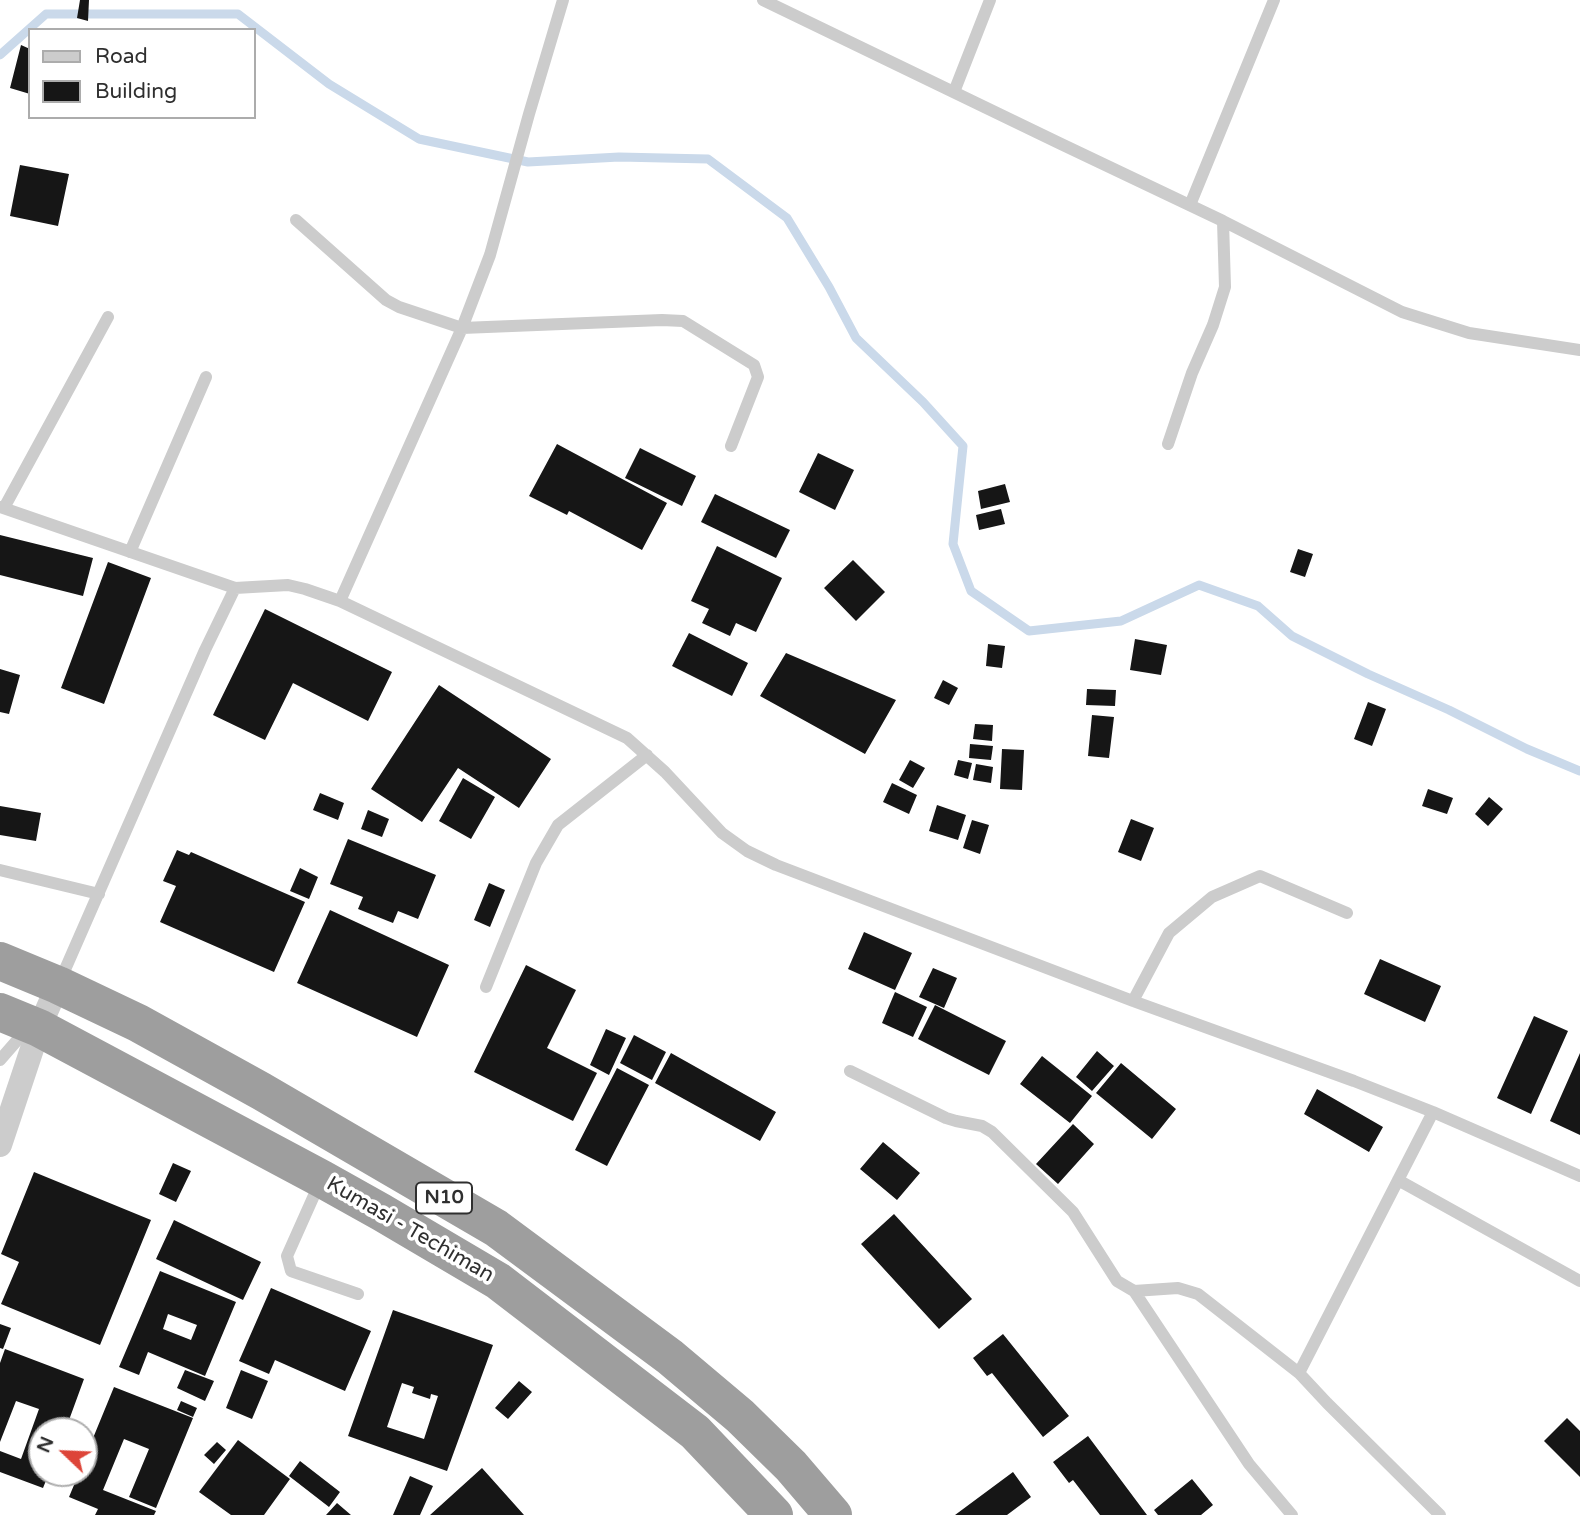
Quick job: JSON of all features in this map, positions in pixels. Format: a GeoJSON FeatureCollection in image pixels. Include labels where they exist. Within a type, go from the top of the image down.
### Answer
{"type":"FeatureCollection","features":[{"type":"Feature","properties":{"kind":"highway","name":"N10"},"geometry":{"type":"LineString","coordinates":[[0,961],[138,1023],[496,1228],[670,1357],[740,1416],[790,1466],[832,1515]]}},
{"type":"Feature","properties":{"kind":"highway","name":"Kumasi - Techiman"},"geometry":{"type":"LineString","coordinates":[[23,1022],[322,1179],[498,1281],[695,1432],[775,1515]]}},
{"type":"Feature","properties":{"kind":"street"},"geometry":{"type":"LineString","coordinates":[[0,1145],[23,1022],[58,985]]}},
{"type":"Feature","properties":{"kind":"lane"},"geometry":{"type":"LineString","coordinates":[[340,601],[462,328],[490,255],[563,0]]}},
{"type":"Feature","properties":{"kind":"lane"},"geometry":{"type":"LineString","coordinates":[[763,0],[788,5],[954,92],[1191,205],[1402,312],[1469,333],[1580,350]]}},
{"type":"Feature","properties":{"kind":"lane"},"geometry":{"type":"LineString","coordinates":[[954,92],[990,0]]}},
{"type":"Feature","properties":{"kind":"lane"},"geometry":{"type":"LineString","coordinates":[[1191,205],[1274,0]]}},
{"type":"Feature","properties":{"kind":"lane"},"geometry":{"type":"LineString","coordinates":[[296,220],[386,300],[462,328],[682,321],[754,365],[758,377],[731,446]]}},
{"type":"Feature","properties":{"kind":"lane"},"geometry":{"type":"LineString","coordinates":[[1168,444],[1225,287],[1223,221]]}},
{"type":"Feature","properties":{"kind":"lane"},"geometry":{"type":"LineString","coordinates":[[108,317],[2,507],[235,588],[288,585],[340,601],[627,738],[647,755],[722,833],[747,851],[804,877],[1354,1081],[1580,1176]]}},
{"type":"Feature","properties":{"kind":"lane"},"geometry":{"type":"LineString","coordinates":[[130,552],[206,377]]}},
{"type":"Feature","properties":{"kind":"lane"},"geometry":{"type":"LineString","coordinates":[[58,985],[205,650],[235,588]]}},
{"type":"Feature","properties":{"kind":"lane"},"geometry":{"type":"LineString","coordinates":[[486,987],[536,863],[558,825],[647,755]]}},
{"type":"Feature","properties":{"kind":"lane"},"geometry":{"type":"LineString","coordinates":[[0,870],[99,894]]}},
{"type":"Feature","properties":{"kind":"lane"},"geometry":{"type":"LineString","coordinates":[[1133,1001],[1168,933],[1212,897],[1260,876],[1347,913]]}},
{"type":"Feature","properties":{"kind":"lane"},"geometry":{"type":"LineString","coordinates":[[0,1060],[23,1022]]}},
{"type":"Feature","properties":{"kind":"lane"},"geometry":{"type":"LineString","coordinates":[[850,1071],[946,1118],[982,1126],[992,1132],[1073,1212],[1117,1281],[1133,1291],[1249,1464],[1292,1515]]}},
{"type":"Feature","properties":{"kind":"lane"},"geometry":{"type":"LineString","coordinates":[[1299,1373],[1433,1112]]}},
{"type":"Feature","properties":{"kind":"lane"},"geometry":{"type":"LineString","coordinates":[[322,1179],[287,1256],[289,1264],[292,1271],[358,1294]]}},
{"type":"Feature","properties":{"kind":"lane"},"geometry":{"type":"LineString","coordinates":[[1398,1180],[1580,1281]]}},
{"type":"Feature","properties":{"kind":"lane"},"geometry":{"type":"LineString","coordinates":[[1133,1291],[1178,1288],[1198,1294],[1299,1373],[1440,1515]]}},
{"type":"Feature","properties":{"kind":"building"},"geometry":{"type":"Polygon","coordinates":[[[80,0],[89,0],[88,21],[77,18],[80,0]]]}},
{"type":"Feature","properties":{"kind":"building"},"geometry":{"type":"Polygon","coordinates":[[[21,45],[28,48],[28,93],[10,88],[21,45]]]}},
{"type":"Feature","properties":{"kind":"building"},"geometry":{"type":"Polygon","coordinates":[[[20,165],[69,174],[58,226],[10,216],[20,165]]]}},
{"type":"Feature","properties":{"kind":"building"},"geometry":{"type":"Polygon","coordinates":[[[557,444],[667,503],[642,550],[569,511],[567,515],[529,496],[557,444]]]}},
{"type":"Feature","properties":{"kind":"building"},"geometry":{"type":"Polygon","coordinates":[[[640,448],[696,476],[682,506],[625,478],[640,448]]]}},
{"type":"Feature","properties":{"kind":"building"},"geometry":{"type":"Polygon","coordinates":[[[818,453],[854,470],[835,510],[799,492],[818,453]]]}},
{"type":"Feature","properties":{"kind":"building"},"geometry":{"type":"Polygon","coordinates":[[[1005,484],[1010,502],[981,509],[978,491],[1005,484]]]}},
{"type":"Feature","properties":{"kind":"building"},"geometry":{"type":"Polygon","coordinates":[[[715,494],[790,530],[776,558],[701,522],[715,494]]]}},
{"type":"Feature","properties":{"kind":"building"},"geometry":{"type":"Polygon","coordinates":[[[1001,509],[1005,524],[979,530],[976,515],[1001,509]]]}},
{"type":"Feature","properties":{"kind":"building"},"geometry":{"type":"Polygon","coordinates":[[[0,535],[93,558],[83,596],[0,575],[0,535]]]}},
{"type":"Feature","properties":{"kind":"building"},"geometry":{"type":"Polygon","coordinates":[[[717,546],[782,578],[756,632],[736,623],[730,636],[702,623],[709,609],[691,601],[717,546]]]}},
{"type":"Feature","properties":{"kind":"building"},"geometry":{"type":"Polygon","coordinates":[[[1298,549],[1313,554],[1305,577],[1290,572],[1298,549]]]}},
{"type":"Feature","properties":{"kind":"building"},"geometry":{"type":"Polygon","coordinates":[[[853,560],[885,592],[856,621],[824,588],[853,560]]]}},
{"type":"Feature","properties":{"kind":"building"},"geometry":{"type":"Polygon","coordinates":[[[108,562],[151,578],[104,704],[61,688],[108,562]]]}},
{"type":"Feature","properties":{"kind":"building"},"geometry":{"type":"Polygon","coordinates":[[[265,609],[392,672],[368,721],[293,683],[265,740],[213,715],[265,609]]]}},
{"type":"Feature","properties":{"kind":"building"},"geometry":{"type":"Polygon","coordinates":[[[689,633],[748,663],[732,696],[672,666],[689,633]]]}},
{"type":"Feature","properties":{"kind":"building"},"geometry":{"type":"Polygon","coordinates":[[[1135,639],[1167,645],[1161,675],[1130,670],[1135,639]]]}},
{"type":"Feature","properties":{"kind":"building"},"geometry":{"type":"Polygon","coordinates":[[[988,644],[1005,646],[1002,668],[986,666],[988,644]]]}},
{"type":"Feature","properties":{"kind":"building"},"geometry":{"type":"Polygon","coordinates":[[[786,653],[896,700],[865,754],[760,696],[786,653]]]}},
{"type":"Feature","properties":{"kind":"building"},"geometry":{"type":"Polygon","coordinates":[[[0,669],[20,675],[9,714],[0,712],[0,669]]]}},
{"type":"Feature","properties":{"kind":"building"},"geometry":{"type":"Polygon","coordinates":[[[943,680],[958,688],[949,705],[934,698],[943,680]]]}},
{"type":"Feature","properties":{"kind":"building"},"geometry":{"type":"Polygon","coordinates":[[[439,685],[551,759],[519,808],[458,768],[422,822],[371,789],[439,685]]]}},
{"type":"Feature","properties":{"kind":"building"},"geometry":{"type":"Polygon","coordinates":[[[1087,689],[1116,690],[1115,706],[1086,705],[1087,689]]]}},
{"type":"Feature","properties":{"kind":"building"},"geometry":{"type":"Polygon","coordinates":[[[1368,702],[1386,709],[1372,746],[1354,739],[1368,702]]]}},
{"type":"Feature","properties":{"kind":"building"},"geometry":{"type":"Polygon","coordinates":[[[1092,715],[1114,717],[1109,758],[1088,756],[1092,715]]]}},
{"type":"Feature","properties":{"kind":"building"},"geometry":{"type":"Polygon","coordinates":[[[975,724],[993,725],[992,741],[973,739],[975,724]]]}},
{"type":"Feature","properties":{"kind":"building"},"geometry":{"type":"Polygon","coordinates":[[[970,744],[993,746],[991,760],[969,758],[970,744]]]}},
{"type":"Feature","properties":{"kind":"building"},"geometry":{"type":"Polygon","coordinates":[[[1002,749],[1024,750],[1022,790],[1000,789],[1002,749]]]}},
{"type":"Feature","properties":{"kind":"building"},"geometry":{"type":"Polygon","coordinates":[[[910,760],[925,768],[913,788],[899,780],[910,760]]]}},
{"type":"Feature","properties":{"kind":"building"},"geometry":{"type":"Polygon","coordinates":[[[958,760],[972,763],[968,779],[954,775],[958,760]]]}},
{"type":"Feature","properties":{"kind":"building"},"geometry":{"type":"Polygon","coordinates":[[[976,764],[993,767],[991,783],[973,780],[976,764]]]}},
{"type":"Feature","properties":{"kind":"building"},"geometry":{"type":"Polygon","coordinates":[[[463,778],[495,797],[471,839],[439,821],[463,778]]]}},
{"type":"Feature","properties":{"kind":"building"},"geometry":{"type":"Polygon","coordinates":[[[892,783],[917,795],[909,814],[883,802],[892,783]]]}},
{"type":"Feature","properties":{"kind":"building"},"geometry":{"type":"Polygon","coordinates":[[[1428,789],[1453,798],[1447,814],[1422,806],[1428,789]]]}},
{"type":"Feature","properties":{"kind":"building"},"geometry":{"type":"Polygon","coordinates":[[[320,793],[344,803],[338,820],[313,810],[320,793]]]}},
{"type":"Feature","properties":{"kind":"building"},"geometry":{"type":"Polygon","coordinates":[[[1489,797],[1503,809],[1488,826],[1475,814],[1489,797]]]}},
{"type":"Feature","properties":{"kind":"building"},"geometry":{"type":"Polygon","coordinates":[[[937,805],[966,815],[958,840],[929,831],[937,805]]]}},
{"type":"Feature","properties":{"kind":"building"},"geometry":{"type":"Polygon","coordinates":[[[0,806],[41,813],[36,841],[0,835],[0,806]]]}},
{"type":"Feature","properties":{"kind":"building"},"geometry":{"type":"Polygon","coordinates":[[[368,810],[389,819],[382,837],[361,829],[368,810]]]}},
{"type":"Feature","properties":{"kind":"building"},"geometry":{"type":"Polygon","coordinates":[[[1131,819],[1154,828],[1141,861],[1118,852],[1131,819]]]}},
{"type":"Feature","properties":{"kind":"building"},"geometry":{"type":"Polygon","coordinates":[[[972,820],[989,825],[980,854],[963,848],[972,820]]]}},
{"type":"Feature","properties":{"kind":"building"},"geometry":{"type":"Polygon","coordinates":[[[348,839],[436,875],[418,919],[398,911],[393,923],[358,909],[363,897],[330,884],[348,839]]]}},
{"type":"Feature","properties":{"kind":"building"},"geometry":{"type":"Polygon","coordinates":[[[177,850],[189,855],[191,852],[305,902],[274,972],[160,922],[176,886],[163,881],[177,850]]]}},
{"type":"Feature","properties":{"kind":"building"},"geometry":{"type":"Polygon","coordinates":[[[300,868],[318,877],[309,899],[290,891],[300,868]]]}},
{"type":"Feature","properties":{"kind":"building"},"geometry":{"type":"Polygon","coordinates":[[[489,883],[505,890],[490,927],[474,920],[489,883]]]}},
{"type":"Feature","properties":{"kind":"building"},"geometry":{"type":"Polygon","coordinates":[[[330,910],[449,965],[417,1037],[297,983],[330,910]]]}},
{"type":"Feature","properties":{"kind":"building"},"geometry":{"type":"Polygon","coordinates":[[[864,932],[912,953],[895,990],[848,969],[864,932]]]}},
{"type":"Feature","properties":{"kind":"building"},"geometry":{"type":"Polygon","coordinates":[[[1380,959],[1441,986],[1425,1022],[1364,994],[1380,959]]]}},
{"type":"Feature","properties":{"kind":"building"},"geometry":{"type":"Polygon","coordinates":[[[526,965],[576,990],[547,1048],[597,1073],[573,1121],[474,1072],[526,965]]]}},
{"type":"Feature","properties":{"kind":"building"},"geometry":{"type":"Polygon","coordinates":[[[933,968],[957,978],[944,1008],[919,997],[933,968]]]}},
{"type":"Feature","properties":{"kind":"building"},"geometry":{"type":"Polygon","coordinates":[[[895,992],[927,1007],[913,1037],[882,1023],[895,992]]]}},
{"type":"Feature","properties":{"kind":"building"},"geometry":{"type":"Polygon","coordinates":[[[935,1005],[1006,1041],[989,1075],[918,1039],[935,1005]]]}},
{"type":"Feature","properties":{"kind":"building"},"geometry":{"type":"Polygon","coordinates":[[[1534,1016],[1568,1031],[1531,1114],[1497,1098],[1534,1016]]]}},
{"type":"Feature","properties":{"kind":"building"},"geometry":{"type":"Polygon","coordinates":[[[606,1029],[626,1038],[609,1075],[590,1065],[606,1029]]]}},
{"type":"Feature","properties":{"kind":"building"},"geometry":{"type":"Polygon","coordinates":[[[634,1035],[666,1052],[652,1080],[620,1063],[634,1035]]]}},
{"type":"Feature","properties":{"kind":"building"},"geometry":{"type":"Polygon","coordinates":[[[1097,1051],[1114,1066],[1092,1091],[1076,1077],[1097,1051]]]}},
{"type":"Feature","properties":{"kind":"building"},"geometry":{"type":"Polygon","coordinates":[[[671,1053],[776,1112],[760,1141],[655,1083],[671,1053]]]}},
{"type":"Feature","properties":{"kind":"building"},"geometry":{"type":"Polygon","coordinates":[[[1580,1053],[1580,1135],[1550,1121],[1580,1053]]]}},
{"type":"Feature","properties":{"kind":"building"},"geometry":{"type":"Polygon","coordinates":[[[1042,1056],[1092,1096],[1070,1123],[1020,1084],[1042,1056]]]}},
{"type":"Feature","properties":{"kind":"building"},"geometry":{"type":"Polygon","coordinates":[[[1121,1063],[1176,1109],[1152,1139],[1096,1093],[1121,1063]]]}},
{"type":"Feature","properties":{"kind":"building"},"geometry":{"type":"Polygon","coordinates":[[[617,1068],[649,1085],[607,1166],[575,1150],[617,1068]]]}},
{"type":"Feature","properties":{"kind":"building"},"geometry":{"type":"Polygon","coordinates":[[[1317,1089],[1383,1127],[1369,1152],[1304,1114],[1317,1089]]]}},
{"type":"Feature","properties":{"kind":"building"},"geometry":{"type":"Polygon","coordinates":[[[1073,1124],[1094,1144],[1058,1184],[1036,1164],[1073,1124]]]}},
{"type":"Feature","properties":{"kind":"building"},"geometry":{"type":"Polygon","coordinates":[[[883,1142],[920,1173],[897,1200],[860,1169],[883,1142]]]}},
{"type":"Feature","properties":{"kind":"building"},"geometry":{"type":"Polygon","coordinates":[[[173,1163],[191,1171],[176,1202],[159,1194],[173,1163]]]}},
{"type":"Feature","properties":{"kind":"building"},"geometry":{"type":"Polygon","coordinates":[[[34,1172],[151,1220],[100,1345],[1,1304],[19,1262],[1,1254],[34,1172]]]}},
{"type":"Feature","properties":{"kind":"building"},"geometry":{"type":"Polygon","coordinates":[[[894,1214],[972,1299],[939,1329],[861,1244],[894,1214]]]}},
{"type":"Feature","properties":{"kind":"building"},"geometry":{"type":"Polygon","coordinates":[[[174,1220],[261,1262],[243,1300],[156,1259],[174,1220]]]}},
{"type":"Feature","properties":{"kind":"building"},"geometry":{"type":"Polygon","coordinates":[[[160,1271],[236,1302],[205,1376],[148,1352],[139,1375],[119,1367],[160,1271]],[[168,1314],[163,1329],[191,1340],[197,1325],[168,1314]]]}},
{"type":"Feature","properties":{"kind":"building"},"geometry":{"type":"Polygon","coordinates":[[[271,1288],[371,1331],[345,1391],[275,1360],[269,1374],[239,1361],[271,1288]]]}},
{"type":"Feature","properties":{"kind":"building"},"geometry":{"type":"Polygon","coordinates":[[[393,1310],[493,1345],[447,1471],[348,1436],[393,1310]],[[402,1383],[387,1427],[424,1439],[438,1396],[431,1394],[430,1399],[412,1393],[414,1387],[402,1383]]]}},
{"type":"Feature","properties":{"kind":"building"},"geometry":{"type":"Polygon","coordinates":[[[0,1324],[11,1328],[3,1349],[0,1348],[0,1324]]]}},
{"type":"Feature","properties":{"kind":"building"},"geometry":{"type":"Polygon","coordinates":[[[1003,1334],[1069,1416],[1043,1437],[992,1373],[987,1376],[973,1358],[1003,1334]]]}},
{"type":"Feature","properties":{"kind":"building"},"geometry":{"type":"Polygon","coordinates":[[[5,1349],[84,1379],[70,1417],[36,1417],[39,1409],[16,1401],[0,1442],[0,1363],[5,1349]]]}},
{"type":"Feature","properties":{"kind":"building"},"geometry":{"type":"Polygon","coordinates":[[[185,1370],[214,1381],[205,1401],[177,1388],[185,1370]]]}},
{"type":"Feature","properties":{"kind":"building"},"geometry":{"type":"Polygon","coordinates":[[[241,1370],[268,1381],[252,1419],[226,1408],[241,1370]]]}},
{"type":"Feature","properties":{"kind":"building"},"geometry":{"type":"Polygon","coordinates":[[[519,1381],[532,1392],[508,1419],[495,1408],[519,1381]]]}},
{"type":"Feature","properties":{"kind":"building"},"geometry":{"type":"Polygon","coordinates":[[[114,1387],[193,1418],[156,1508],[129,1497],[149,1449],[124,1439],[103,1490],[156,1511],[154,1515],[95,1515],[98,1509],[69,1497],[73,1487],[98,1487],[98,1426],[114,1387]]]}},
{"type":"Feature","properties":{"kind":"building"},"geometry":{"type":"Polygon","coordinates":[[[181,1401],[197,1408],[193,1417],[177,1410],[181,1401]]]}},
{"type":"Feature","properties":{"kind":"building"},"geometry":{"type":"Polygon","coordinates":[[[1567,1418],[1580,1431],[1580,1477],[1544,1441],[1567,1418]]]}},
{"type":"Feature","properties":{"kind":"building"},"geometry":{"type":"Polygon","coordinates":[[[1088,1436],[1147,1515],[1100,1515],[1073,1480],[1069,1483],[1053,1462],[1088,1436]]]}},
{"type":"Feature","properties":{"kind":"building"},"geometry":{"type":"Polygon","coordinates":[[[28,1440],[28,1482],[0,1472],[0,1451],[21,1459],[28,1440]]]}},
{"type":"Feature","properties":{"kind":"building"},"geometry":{"type":"Polygon","coordinates":[[[238,1440],[290,1479],[264,1515],[231,1515],[199,1492],[238,1440]]]}},
{"type":"Feature","properties":{"kind":"building"},"geometry":{"type":"Polygon","coordinates":[[[217,1442],[226,1450],[214,1464],[204,1455],[217,1442]]]}},
{"type":"Feature","properties":{"kind":"building"},"geometry":{"type":"Polygon","coordinates":[[[300,1461],[340,1492],[329,1507],[289,1476],[300,1461]]]}},
{"type":"Feature","properties":{"kind":"building"},"geometry":{"type":"Polygon","coordinates":[[[482,1468],[524,1515],[430,1515],[482,1468]]]}},
{"type":"Feature","properties":{"kind":"building"},"geometry":{"type":"Polygon","coordinates":[[[1013,1472],[1031,1497],[1007,1515],[955,1515],[1013,1472]]]}},
{"type":"Feature","properties":{"kind":"building"},"geometry":{"type":"Polygon","coordinates":[[[410,1476],[433,1486],[420,1515],[393,1515],[410,1476]]]}},
{"type":"Feature","properties":{"kind":"building"},"geometry":{"type":"Polygon","coordinates":[[[1192,1479],[1213,1505],[1201,1515],[1158,1515],[1154,1510],[1192,1479]]]}},
{"type":"Feature","properties":{"kind":"building"},"geometry":{"type":"Polygon","coordinates":[[[337,1503],[351,1515],[326,1515],[337,1503]]]}},
{"type":"Feature","properties":{"kind":"waterway"},"geometry":{"type":"LineString","coordinates":[[30,28],[46,14],[238,14],[329,84],[419,139],[528,162],[619,157],[708,159],[787,218],[856,338],[923,402],[963,446],[953,544],[971,591],[1029,631],[1121,621],[1199,585],[1258,606],[1292,636],[1527,749],[1580,771]]}},
{"type":"Feature","properties":{"kind":"waterway"},"geometry":{"type":"LineString","coordinates":[[0,55],[28,30]]}}]}
